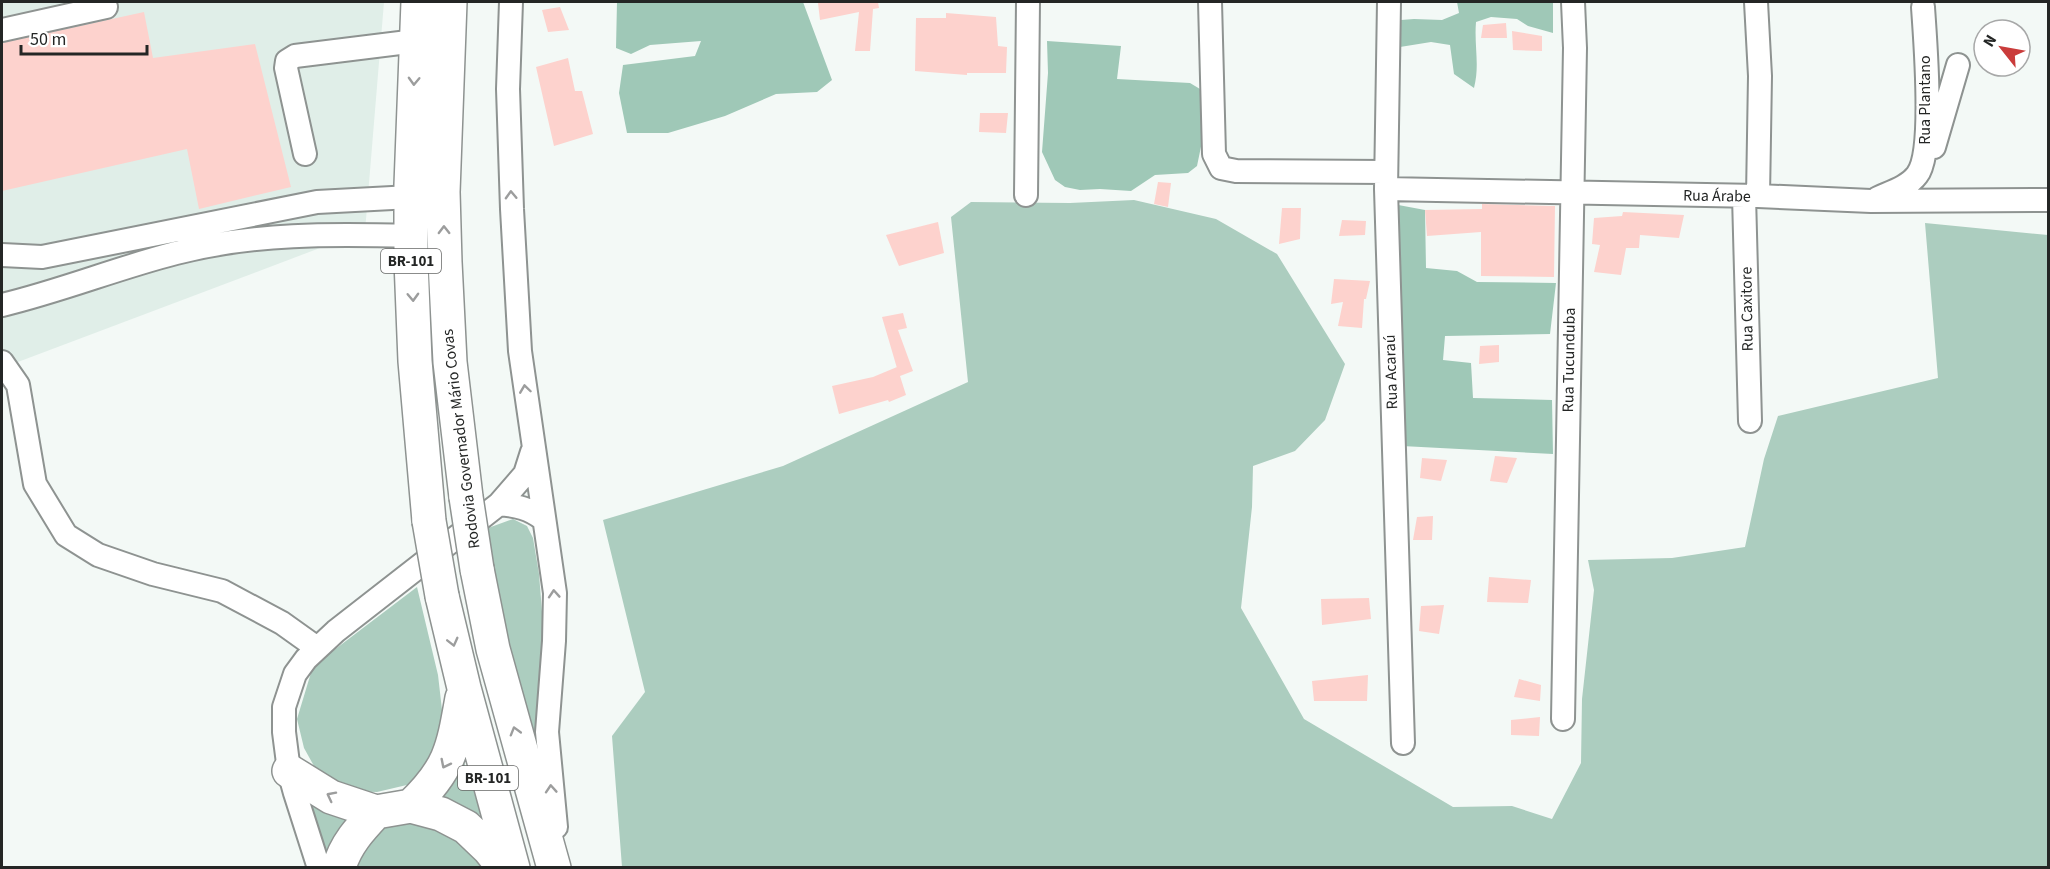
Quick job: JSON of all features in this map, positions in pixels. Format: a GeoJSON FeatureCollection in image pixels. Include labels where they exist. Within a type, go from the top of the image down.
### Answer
{"type":"FeatureCollection","features":[{"type":"Feature","properties":{"kind":"highway","name":"Rodovia Governador Mário Covas"},"geometry":{"type":"LineString","coordinates":[[418,2],[411,236],[415,361],[429,521],[442,596],[464,688],[513,867]]}},
{"type":"Feature","properties":{"kind":"highway","name":"Rodovia Governador Mário Covas"},"geometry":{"type":"LineString","coordinates":[[450,2],[443,192],[445,262],[450,362],[466,497],[493,649],[554,867]]}},
{"type":"Feature","properties":{"kind":"highway"},"geometry":{"type":"LineString","coordinates":[[411,806],[429,789],[446,765],[455,738],[464,688]]}},
{"type":"Feature","properties":{"kind":"highway"},"geometry":{"type":"LineString","coordinates":[[289,771],[331,797],[376,812],[411,806],[441,814],[466,827],[504,867]]}},
{"type":"Feature","properties":{"kind":"highway"},"geometry":{"type":"LineString","coordinates":[[339,867],[354,836],[376,812]]}},
{"type":"Feature","properties":{"kind":"street"},"geometry":{"type":"LineString","coordinates":[[511,2],[508,89],[520,351],[555,593],[547,732],[552,798],[561,867]]}},
{"type":"Feature","properties":{"kind":"street"},"geometry":{"type":"LineString","coordinates":[[1026,195],[1028,2]]}},
{"type":"Feature","properties":{"kind":"street","name":"Rua Árabe"},"geometry":{"type":"LineString","coordinates":[[1210,2],[1214,153],[1221,168],[1236,171],[1572,193],[1871,201],[2049,200]]}},
{"type":"Feature","properties":{"kind":"street","name":"Rua Acaraú"},"geometry":{"type":"LineString","coordinates":[[1389,2],[1386,181],[1403,743]]}},
{"type":"Feature","properties":{"kind":"street","name":"Rua Tucunduba"},"geometry":{"type":"LineString","coordinates":[[1563,718],[1575,48],[1573,2]]}},
{"type":"Feature","properties":{"kind":"street","name":"Rua Caxitore"},"geometry":{"type":"LineString","coordinates":[[1750,421],[1751,196],[1760,76],[1756,2]]}},
{"type":"Feature","properties":{"kind":"street"},"geometry":{"type":"LineString","coordinates":[[2,30],[106,7]]}},
{"type":"Feature","properties":{"kind":"street","name":"Rua Plantano"},"geometry":{"type":"LineString","coordinates":[[1871,201],[1910,182],[1918,175],[1922,166],[1926,139],[1927,97],[1923,7]]}},
{"type":"Feature","properties":{"kind":"street"},"geometry":{"type":"LineString","coordinates":[[306,153],[286,68],[287,61],[296,56],[416,41]]}},
{"type":"Feature","properties":{"kind":"street"},"geometry":{"type":"LineString","coordinates":[[1922,166],[1932,153],[1958,65]]}},
{"type":"Feature","properties":{"kind":"street"},"geometry":{"type":"LineString","coordinates":[[2,255],[42,257],[317,202],[411,197]]}},
{"type":"Feature","properties":{"kind":"street"},"geometry":{"type":"LineString","coordinates":[[2,305],[39,296],[176,253],[239,240],[327,234],[411,236]]}},
{"type":"Feature","properties":{"kind":"street"},"geometry":{"type":"LineString","coordinates":[[2,362],[18,385],[35,484],[66,535],[98,555],[153,574],[222,591],[282,623],[317,648]]}},
{"type":"Feature","properties":{"kind":"street"},"geometry":{"type":"LineString","coordinates":[[319,867],[303,823],[289,771],[284,732],[284,707],[295,674],[317,648],[499,504],[525,474],[533,447]]}},
{"type":"Feature","properties":{"kind":"street"},"geometry":{"type":"LineString","coordinates":[[499,504],[530,509],[543,519]]}},
{"type":"Feature","properties":{"kind":"shaded area"},"geometry":{"type":"Polygon","coordinates":[[[2,2],[384,2],[365,231],[2,368],[2,2]]]}},
{"type":"Feature","properties":{"kind":"green space"},"geometry":{"type":"Polygon","coordinates":[[[617,2],[803,2],[832,80],[817,92],[776,94],[725,116],[668,133],[627,133],[619,93],[623,65],[695,56],[701,41],[650,45],[631,54],[616,48],[617,2]]]}},
{"type":"Feature","properties":{"kind":"green space"},"geometry":{"type":"Polygon","coordinates":[[[1457,2],[1553,2],[1553,33],[1528,26],[1517,19],[1491,17],[1476,22],[1477,71],[1474,88],[1454,74],[1450,45],[1431,42],[1400,47],[1401,20],[1442,20],[1459,13],[1457,2]]]}},
{"type":"Feature","properties":{"kind":"green space"},"geometry":{"type":"Polygon","coordinates":[[[1047,41],[1121,46],[1117,79],[1190,83],[1205,92],[1204,132],[1197,166],[1188,173],[1155,175],[1131,191],[1080,190],[1065,187],[1055,180],[1042,152],[1048,73],[1047,41]]]}},
{"type":"Feature","properties":{"kind":"green space"},"geometry":{"type":"Polygon","coordinates":[[[1134,200],[1216,219],[1277,254],[1345,364],[1325,420],[1295,451],[1253,466],[1252,507],[1241,608],[1304,719],[1453,807],[1512,806],[1552,819],[1581,763],[1582,699],[1594,590],[1588,560],[1672,558],[1745,547],[1764,459],[1778,416],[1938,378],[1925,223],[2048,235],[2048,867],[622,867],[612,736],[645,692],[603,520],[783,466],[968,382],[951,217],[971,202],[1070,203],[1134,200]]]}},
{"type":"Feature","properties":{"kind":"green space"},"geometry":{"type":"Polygon","coordinates":[[[1393,204],[1425,210],[1426,268],[1457,271],[1477,282],[1556,283],[1550,334],[1445,336],[1443,360],[1471,363],[1473,398],[1552,400],[1553,454],[1402,446],[1393,204]]]}},
{"type":"Feature","properties":{"kind":"green space"},"geometry":{"type":"Polygon","coordinates":[[[513,519],[527,526],[533,538],[539,574],[545,649],[541,716],[534,769],[480,531],[513,519]]]}},
{"type":"Feature","properties":{"kind":"green space"},"geometry":{"type":"Polygon","coordinates":[[[417,587],[438,675],[445,736],[432,771],[411,784],[377,792],[344,791],[319,775],[304,748],[297,719],[313,666],[417,587]]]}},
{"type":"Feature","properties":{"kind":"green space"},"geometry":{"type":"Polygon","coordinates":[[[462,756],[482,816],[462,806],[437,800],[462,756]]]}},
{"type":"Feature","properties":{"kind":"green space"},"geometry":{"type":"Polygon","coordinates":[[[305,792],[358,812],[341,827],[326,867],[305,792]]]}},
{"type":"Feature","properties":{"kind":"green space"},"geometry":{"type":"Polygon","coordinates":[[[426,817],[472,840],[491,868],[347,868],[369,833],[394,819],[426,817]]]}},
{"type":"Feature","properties":{"kind":"building"},"geometry":{"type":"Polygon","coordinates":[[[878,2],[879,8],[873,9],[870,51],[855,51],[859,12],[820,20],[818,3],[878,2]]]}},
{"type":"Feature","properties":{"kind":"building"},"geometry":{"type":"Polygon","coordinates":[[[560,7],[569,30],[548,32],[542,10],[560,7]]]}},
{"type":"Feature","properties":{"kind":"building"},"geometry":{"type":"Polygon","coordinates":[[[144,12],[153,58],[255,44],[291,187],[199,209],[187,149],[2,191],[2,43],[144,12]]]}},
{"type":"Feature","properties":{"kind":"building"},"geometry":{"type":"Polygon","coordinates":[[[946,13],[996,17],[998,46],[1007,47],[1006,73],[967,73],[967,75],[915,71],[916,18],[946,18],[946,13]]]}},
{"type":"Feature","properties":{"kind":"building"},"geometry":{"type":"Polygon","coordinates":[[[1506,23],[1507,38],[1481,38],[1483,25],[1506,23]]]}},
{"type":"Feature","properties":{"kind":"building"},"geometry":{"type":"Polygon","coordinates":[[[1512,31],[1542,36],[1542,51],[1513,50],[1512,31]]]}},
{"type":"Feature","properties":{"kind":"building"},"geometry":{"type":"Polygon","coordinates":[[[568,58],[575,91],[582,91],[593,134],[554,146],[536,67],[568,58]]]}},
{"type":"Feature","properties":{"kind":"building"},"geometry":{"type":"Polygon","coordinates":[[[980,113],[1008,113],[1006,133],[979,132],[980,113]]]}},
{"type":"Feature","properties":{"kind":"building"},"geometry":{"type":"Polygon","coordinates":[[[1158,182],[1171,183],[1168,207],[1154,204],[1158,182]]]}},
{"type":"Feature","properties":{"kind":"building"},"geometry":{"type":"Polygon","coordinates":[[[1482,204],[1555,206],[1554,277],[1481,276],[1481,232],[1427,236],[1425,210],[1482,209],[1482,204]]]}},
{"type":"Feature","properties":{"kind":"building"},"geometry":{"type":"Polygon","coordinates":[[[1282,208],[1301,208],[1300,239],[1279,244],[1282,208]]]}},
{"type":"Feature","properties":{"kind":"building"},"geometry":{"type":"Polygon","coordinates":[[[1623,212],[1684,215],[1679,238],[1640,235],[1639,248],[1626,248],[1621,275],[1594,272],[1600,245],[1592,244],[1594,218],[1622,216],[1623,212]]]}},
{"type":"Feature","properties":{"kind":"building"},"geometry":{"type":"Polygon","coordinates":[[[1342,220],[1366,221],[1365,235],[1339,236],[1342,220]]]}},
{"type":"Feature","properties":{"kind":"building"},"geometry":{"type":"Polygon","coordinates":[[[938,222],[944,253],[899,266],[886,235],[938,222]]]}},
{"type":"Feature","properties":{"kind":"building"},"geometry":{"type":"Polygon","coordinates":[[[1334,279],[1370,281],[1366,299],[1364,299],[1362,328],[1338,326],[1343,302],[1331,304],[1334,279]]]}},
{"type":"Feature","properties":{"kind":"building"},"geometry":{"type":"Polygon","coordinates":[[[903,313],[907,328],[898,330],[913,371],[900,376],[906,395],[889,402],[888,400],[839,414],[832,386],[873,377],[897,367],[882,317],[903,313]]]}},
{"type":"Feature","properties":{"kind":"building"},"geometry":{"type":"Polygon","coordinates":[[[1499,345],[1499,362],[1479,364],[1480,346],[1499,345]]]}},
{"type":"Feature","properties":{"kind":"building"},"geometry":{"type":"Polygon","coordinates":[[[1495,456],[1517,458],[1507,483],[1490,481],[1495,456]]]}},
{"type":"Feature","properties":{"kind":"building"},"geometry":{"type":"Polygon","coordinates":[[[1422,458],[1447,460],[1441,481],[1420,478],[1422,458]]]}},
{"type":"Feature","properties":{"kind":"building"},"geometry":{"type":"Polygon","coordinates":[[[1433,516],[1432,540],[1413,540],[1417,517],[1433,516]]]}},
{"type":"Feature","properties":{"kind":"building"},"geometry":{"type":"Polygon","coordinates":[[[1489,577],[1531,580],[1528,603],[1487,602],[1489,577]]]}},
{"type":"Feature","properties":{"kind":"building"},"geometry":{"type":"Polygon","coordinates":[[[1369,598],[1371,619],[1322,625],[1321,599],[1369,598]]]}},
{"type":"Feature","properties":{"kind":"building"},"geometry":{"type":"Polygon","coordinates":[[[1444,605],[1439,634],[1419,631],[1421,606],[1444,605]]]}},
{"type":"Feature","properties":{"kind":"building"},"geometry":{"type":"Polygon","coordinates":[[[1368,675],[1367,701],[1314,701],[1312,681],[1368,675]]]}},
{"type":"Feature","properties":{"kind":"building"},"geometry":{"type":"Polygon","coordinates":[[[1519,679],[1541,685],[1540,701],[1514,697],[1519,679]]]}},
{"type":"Feature","properties":{"kind":"building"},"geometry":{"type":"Polygon","coordinates":[[[1540,717],[1539,736],[1511,735],[1511,720],[1540,717]]]}}]}
